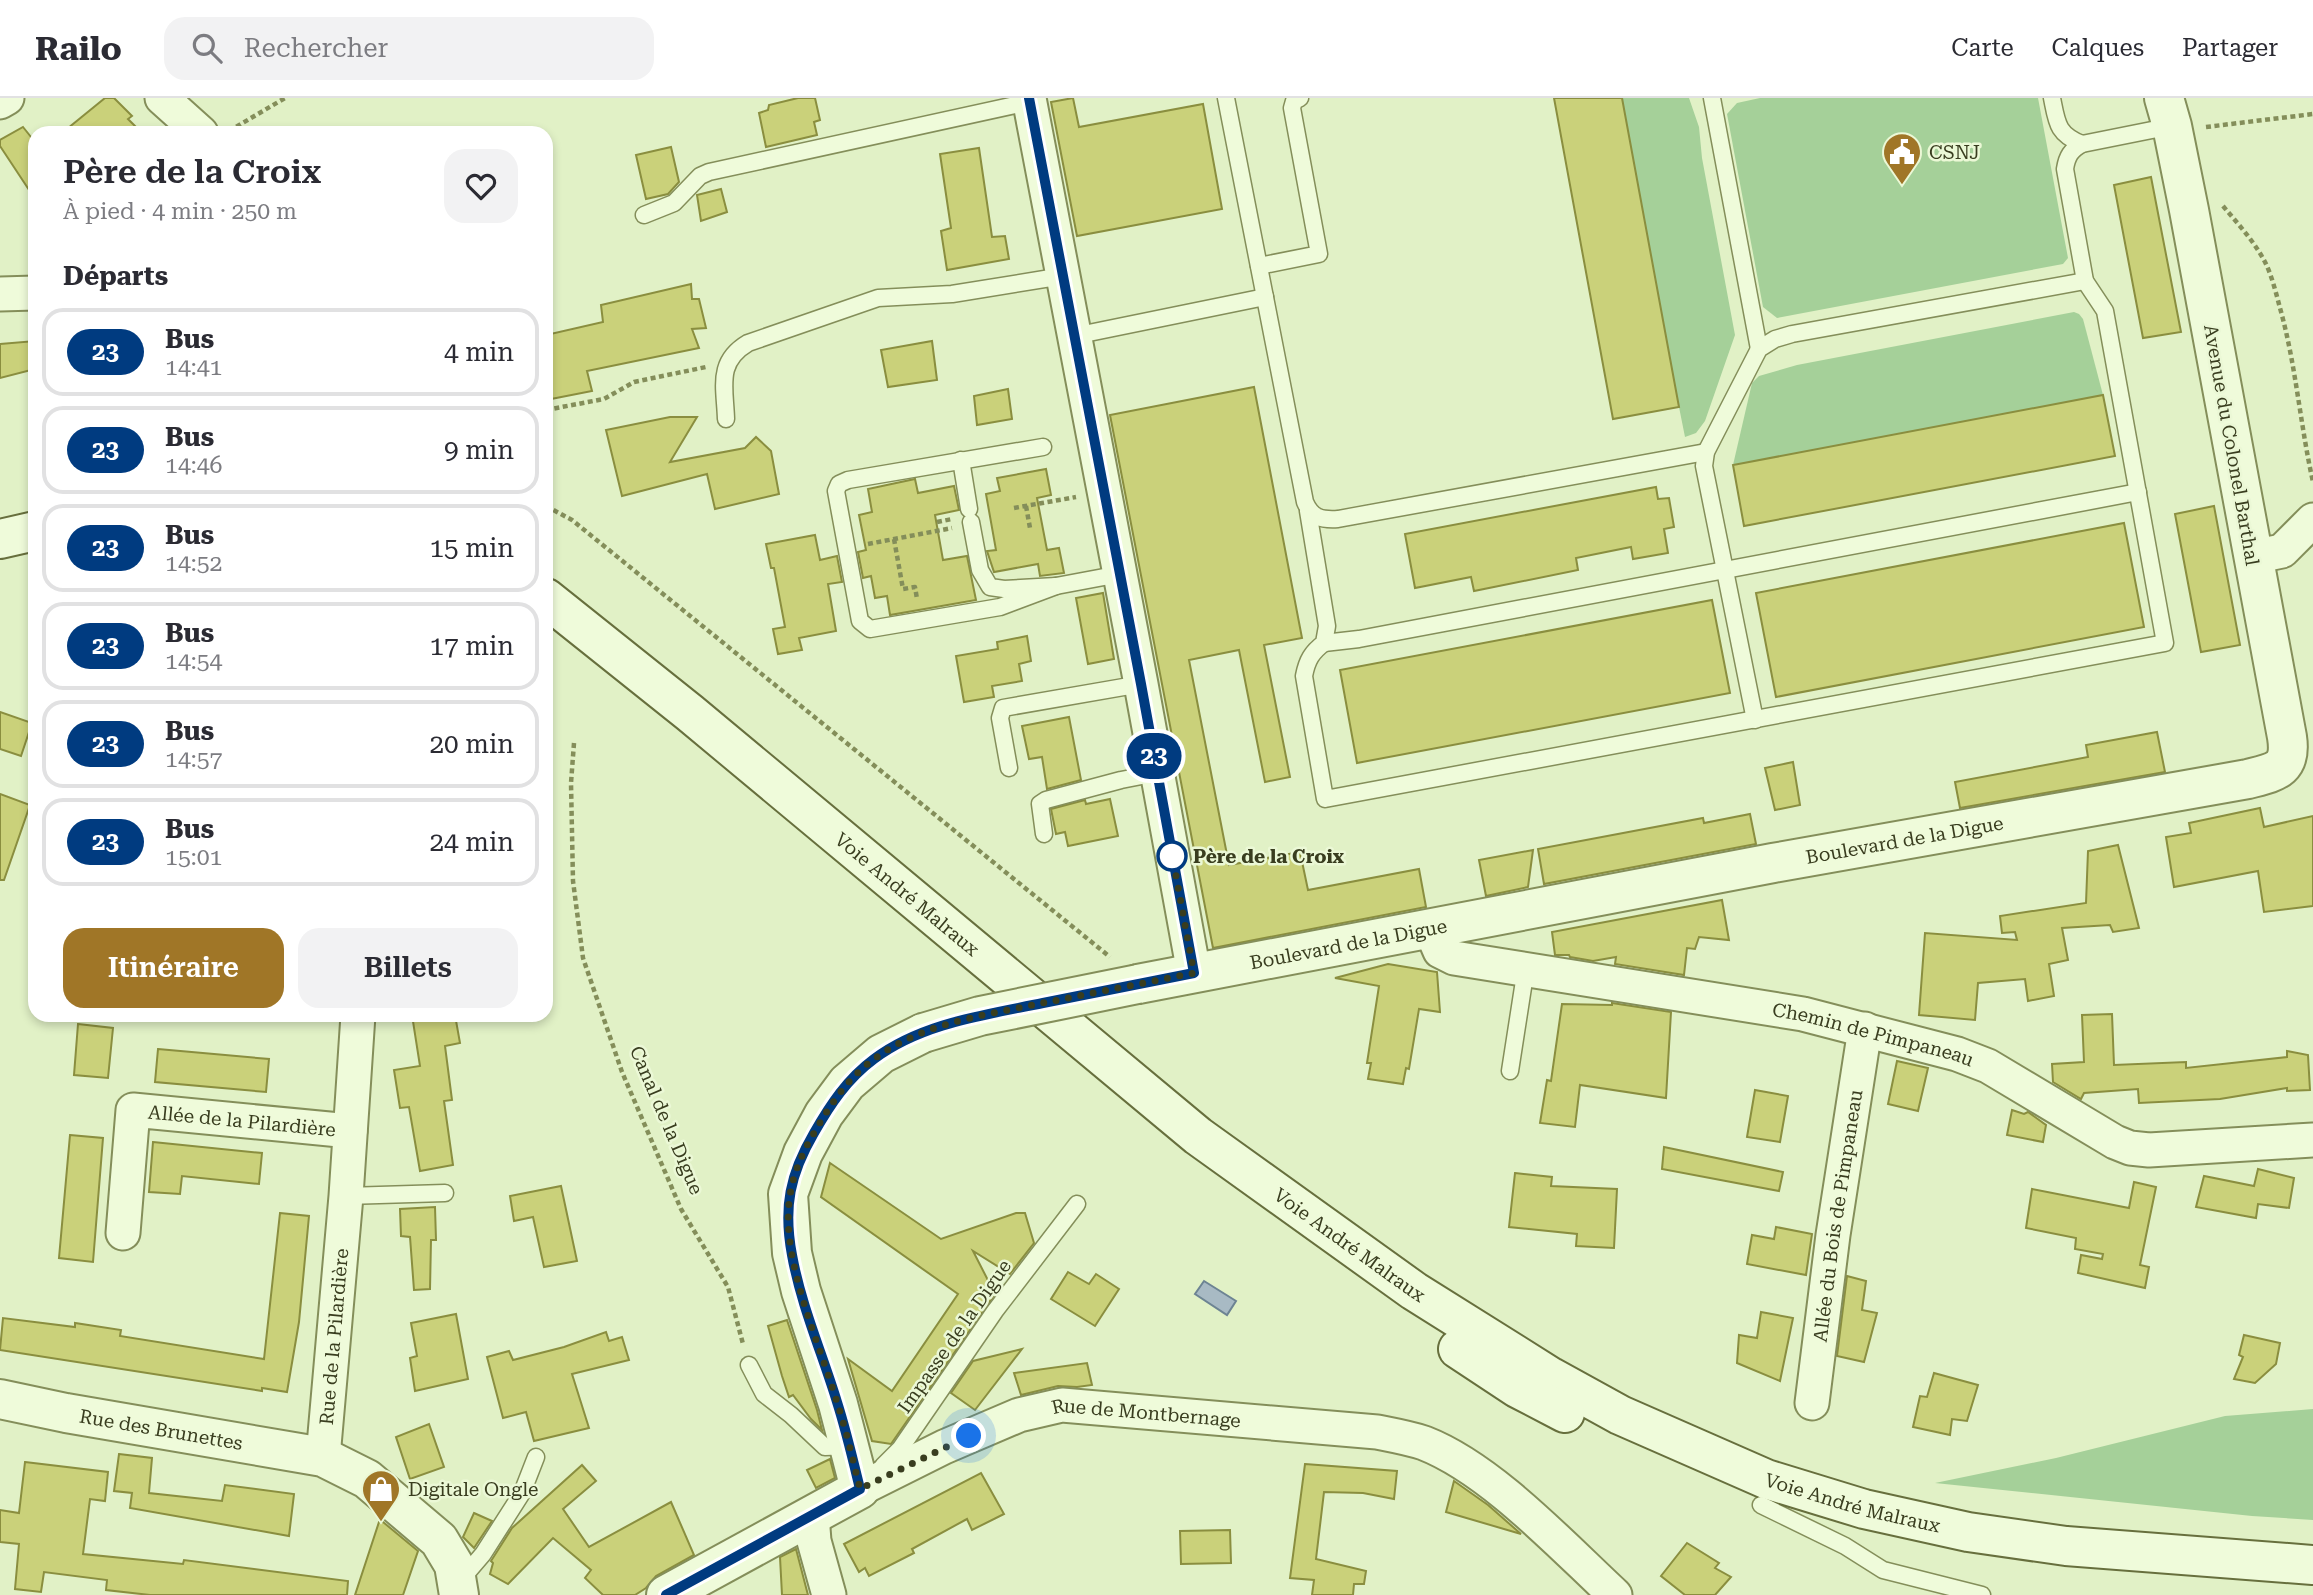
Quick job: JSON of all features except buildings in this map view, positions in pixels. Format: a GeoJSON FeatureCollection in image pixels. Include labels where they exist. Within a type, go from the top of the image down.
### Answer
{"type":"FeatureCollection","features":[{"type":"Feature","properties":{"kind":"main road","name":"Avenue du Colonel Barthal"},"geometry":{"type":"LineString","coordinates":[[2177,113],[2189,210],[2287,737],[2288,756],[2285,764]]}},
{"type":"Feature","properties":{"kind":"main road"},"geometry":{"type":"LineString","coordinates":[[0,517],[28,511]]}},
{"type":"Feature","properties":{"kind":"main road"},"geometry":{"type":"LineString","coordinates":[[0,539],[28,533]]}},
{"type":"Feature","properties":{"kind":"main road","name":"Voie André Malraux"},"geometry":{"type":"LineString","coordinates":[[553,604],[690,713],[1198,1136],[1414,1291],[1551,1377],[1609,1409],[1766,1479],[1864,1510],[1968,1532],[2066,1546],[2313,1565]]}},
{"type":"Feature","properties":{"kind":"main road","name":"Voie André Malraux"},"geometry":{"type":"LineString","coordinates":[[553,637],[677,734],[1173,1144],[1300,1241],[1403,1314],[1517,1388],[1634,1449],[1761,1505],[1863,1535],[1967,1556],[2068,1570],[2313,1587]]}},
{"type":"Feature","properties":{"kind":"main road","name":"Boulevard de la Digue"},"geometry":{"type":"LineString","coordinates":[[860,1489],[850,1446],[801,1292],[792,1253],[788,1194],[803,1153],[824,1114],[847,1083],[881,1054],[923,1033],[1126,972],[1194,973],[1773,863],[2248,779],[2271,773],[2285,764]]}},
{"type":"Feature","properties":{"kind":"main road","name":"Rue des Brunettes"},"geometry":{"type":"LineString","coordinates":[[0,1399],[66,1413],[323,1457]]}},
{"type":"Feature","properties":{"kind":"main road"},"geometry":{"type":"LineString","coordinates":[[323,1457],[368,1479],[439,1540],[454,1565],[459,1589]]}},
{"type":"Feature","properties":{"kind":"main road","name":"Rue de Montbernage"},"geometry":{"type":"LineString","coordinates":[[666,1595],[860,1489]]}},
{"type":"Feature","properties":{"kind":"street"},"geometry":{"type":"LineString","coordinates":[[0,102],[7,98]]}},
{"type":"Feature","properties":{"kind":"street"},"geometry":{"type":"LineString","coordinates":[[162,98],[193,126]]}},
{"type":"Feature","properties":{"kind":"street"},"geometry":{"type":"LineString","coordinates":[[1029,100],[1194,973]]}},
{"type":"Feature","properties":{"kind":"street"},"geometry":{"type":"LineString","coordinates":[[0,294],[28,293]]}},
{"type":"Feature","properties":{"kind":"street"},"geometry":{"type":"LineString","coordinates":[[2253,557],[2282,551],[2313,520]]}},
{"type":"Feature","properties":{"kind":"street","name":"Chemin de Pimpaneau"},"geometry":{"type":"LineString","coordinates":[[1430,928],[1436,947],[1446,955],[1803,1014],[1973,1059],[2115,1142],[2130,1148],[2149,1150],[2313,1140]]}},
{"type":"Feature","properties":{"kind":"street","name":"Rue de la Pilardière"},"geometry":{"type":"LineString","coordinates":[[323,1457],[346,1196],[358,1022]]}},
{"type":"Feature","properties":{"kind":"street","name":"Allée du Bois de Pimpaneau"},"geometry":{"type":"LineString","coordinates":[[1812,1403],[1833,1235],[1865,1029]]}},
{"type":"Feature","properties":{"kind":"street","name":"Allée de la Pilardière"},"geometry":{"type":"LineString","coordinates":[[123,1233],[133,1110],[350,1130]]}},
{"type":"Feature","properties":{"kind":"street","name":"Rue de Montbernage"},"geometry":{"type":"LineString","coordinates":[[860,1489],[944,1447],[1019,1415],[1062,1405],[1377,1432],[1424,1443],[1467,1466],[1503,1492],[1615,1595]]}},
{"type":"Feature","properties":{"kind":"street"},"geometry":{"type":"LineString","coordinates":[[812,1516],[814,1541],[829,1595]]}},
{"type":"Feature","properties":{"kind":"lane"},"geometry":{"type":"LineString","coordinates":[[1226,98],[1304,502],[1308,511],[1327,626],[1324,643]]}},
{"type":"Feature","properties":{"kind":"lane"},"geometry":{"type":"LineString","coordinates":[[1259,266],[1319,254],[1292,108],[1294,102],[1300,98]]}},
{"type":"Feature","properties":{"kind":"lane"},"geometry":{"type":"LineString","coordinates":[[1712,98],[1759,349]]}},
{"type":"Feature","properties":{"kind":"lane"},"geometry":{"type":"LineString","coordinates":[[2052,98],[2060,130],[2069,139],[2082,144]]}},
{"type":"Feature","properties":{"kind":"lane"},"geometry":{"type":"LineString","coordinates":[[644,215],[674,203],[700,176],[709,172],[1029,100]]}},
{"type":"Feature","properties":{"kind":"lane"},"geometry":{"type":"LineString","coordinates":[[2138,492],[1359,639],[1324,643],[1312,652],[1304,676],[1325,799],[2165,643],[2138,492],[2105,311],[2085,281],[2065,169],[2066,159],[2073,149],[2082,144],[2177,113]]}},
{"type":"Feature","properties":{"kind":"lane"},"geometry":{"type":"LineString","coordinates":[[726,419],[727,363],[736,350],[748,343],[878,298],[952,294],[1063,276]]}},
{"type":"Feature","properties":{"kind":"lane"},"geometry":{"type":"LineString","coordinates":[[1755,720],[1704,466],[1706,452],[1759,349],[1775,339],[1792,334],[2085,281]]}},
{"type":"Feature","properties":{"kind":"lane"},"geometry":{"type":"LineString","coordinates":[[1074,336],[1265,297]]}},
{"type":"Feature","properties":{"kind":"lane"},"geometry":{"type":"LineString","coordinates":[[1043,447],[848,480],[839,484],[836,491],[860,621],[870,629],[1000,607],[1056,586]]}},
{"type":"Feature","properties":{"kind":"lane"},"geometry":{"type":"LineString","coordinates":[[1308,511],[1321,519],[1338,519],[1706,452]]}},
{"type":"Feature","properties":{"kind":"lane"},"geometry":{"type":"LineString","coordinates":[[961,460],[982,577],[990,587],[1004,589],[1056,586],[1120,574]]}},
{"type":"Feature","properties":{"kind":"lane"},"geometry":{"type":"LineString","coordinates":[[1009,768],[999,718],[1003,708],[1141,684]]}},
{"type":"Feature","properties":{"kind":"lane"},"geometry":{"type":"LineString","coordinates":[[1044,834],[1039,808],[1046,800],[1121,780],[1157,774]]}},
{"type":"Feature","properties":{"kind":"lane"},"geometry":{"type":"LineString","coordinates":[[1510,1071],[1526,968]]}},
{"type":"Feature","properties":{"kind":"lane"},"geometry":{"type":"LineString","coordinates":[[346,1196],[445,1192]]}},
{"type":"Feature","properties":{"kind":"lane","name":"Impasse de la Digue"},"geometry":{"type":"LineString","coordinates":[[860,1489],[900,1448],[995,1311],[1077,1203]]}},
{"type":"Feature","properties":{"kind":"lane"},"geometry":{"type":"LineString","coordinates":[[749,1365],[764,1395],[825,1447],[850,1446]]}},
{"type":"Feature","properties":{"kind":"lane"},"geometry":{"type":"LineString","coordinates":[[459,1589],[522,1493],[536,1457]]}},
{"type":"Feature","properties":{"kind":"lane"},"geometry":{"type":"LineString","coordinates":[[1761,1505],[1845,1546],[1883,1570],[1982,1595]]}},
{"type":"Feature","properties":{"kind":"path"},"geometry":{"type":"LineString","coordinates":[[237,126],[285,98]]}},
{"type":"Feature","properties":{"kind":"path"},"geometry":{"type":"LineString","coordinates":[[2177,113],[2227,124],[2313,114]]}},
{"type":"Feature","properties":{"kind":"path"},"geometry":{"type":"LineString","coordinates":[[2189,210],[2222,204],[2267,265],[2291,347],[2313,482]]}},
{"type":"Feature","properties":{"kind":"path"},"geometry":{"type":"LineString","coordinates":[[553,409],[604,399],[634,382],[727,363]]}},
{"type":"Feature","properties":{"kind":"path"},"geometry":{"type":"LineString","coordinates":[[1014,508],[1104,492]]}},
{"type":"Feature","properties":{"kind":"path"},"geometry":{"type":"LineString","coordinates":[[1026,506],[1030,528]]}},
{"type":"Feature","properties":{"kind":"path"},"geometry":{"type":"LineString","coordinates":[[553,510],[572,520],[1126,972]]}},
{"type":"Feature","properties":{"kind":"path"},"geometry":{"type":"LineString","coordinates":[[868,544],[944,530],[943,526]]}},
{"type":"Feature","properties":{"kind":"path"},"geometry":{"type":"LineString","coordinates":[[894,539],[904,591],[915,587],[915,590]]}},
{"type":"Feature","properties":{"kind":"path","name":"Canal de la Digue"},"geometry":{"type":"LineString","coordinates":[[574,743],[571,783],[573,881],[583,958],[622,1072],[681,1209],[729,1287],[749,1365]]}},
{"type":"Feature","properties":{"kind":"green space"},"geometry":{"type":"Polygon","coordinates":[[[1622,98],[1689,98],[1699,127],[1702,158],[1735,335],[1705,421],[1696,433],[1685,437],[1679,407],[1622,98]]]}},
{"type":"Feature","properties":{"kind":"green space"},"geometry":{"type":"Polygon","coordinates":[[[1760,98],[2038,98],[2068,258],[2063,264],[1777,318],[1763,307],[1727,114],[1737,103],[1760,98]]]}},
{"type":"Feature","properties":{"kind":"green space"},"geometry":{"type":"Polygon","coordinates":[[[2074,312],[2083,319],[2103,395],[1733,465],[1752,383],[1759,376],[1797,365],[2074,312]]]}},
{"type":"Feature","properties":{"kind":"green space"},"geometry":{"type":"Polygon","coordinates":[[[2313,1409],[2313,1520],[1935,1483],[2056,1458],[2225,1416],[2313,1409]]]}},
{"type":"Feature","properties":{"kind":"water"},"geometry":{"type":"Polygon","coordinates":[[[1204,1281],[1236,1301],[1227,1315],[1195,1294],[1204,1281]]]}},
{"type":"Feature","properties":{"kind":"bus line","name":"23"},"geometry":{"type":"LineString","coordinates":[[666,1595],[860,1489],[838,1404],[801,1292],[792,1253],[788,1194],[803,1153],[824,1114],[847,1083],[897,1044],[940,1026],[1194,973],[1029,98]]}},
{"type":"Feature","properties":{"kind":"place","name":"CSNJ"},"geometry":{"type":"Point","coordinates":[1902,186]}},
{"type":"Feature","properties":{"kind":"place","name":"Père de la Croix"},"geometry":{"type":"Point","coordinates":[1172,856]}},
{"type":"Feature","properties":{"kind":"place","name":"Digitale Ongle"},"geometry":{"type":"Point","coordinates":[381,1523]}},
{"type":"Feature","properties":{"kind":"route"},"geometry":{"type":"LineString","coordinates":[[969,1436],[860,1489],[838,1404],[801,1292],[792,1253],[788,1194],[795,1173],[824,1114],[847,1083],[897,1044],[959,1021],[1194,973],[1171,849],[1172,856]]}}]}
